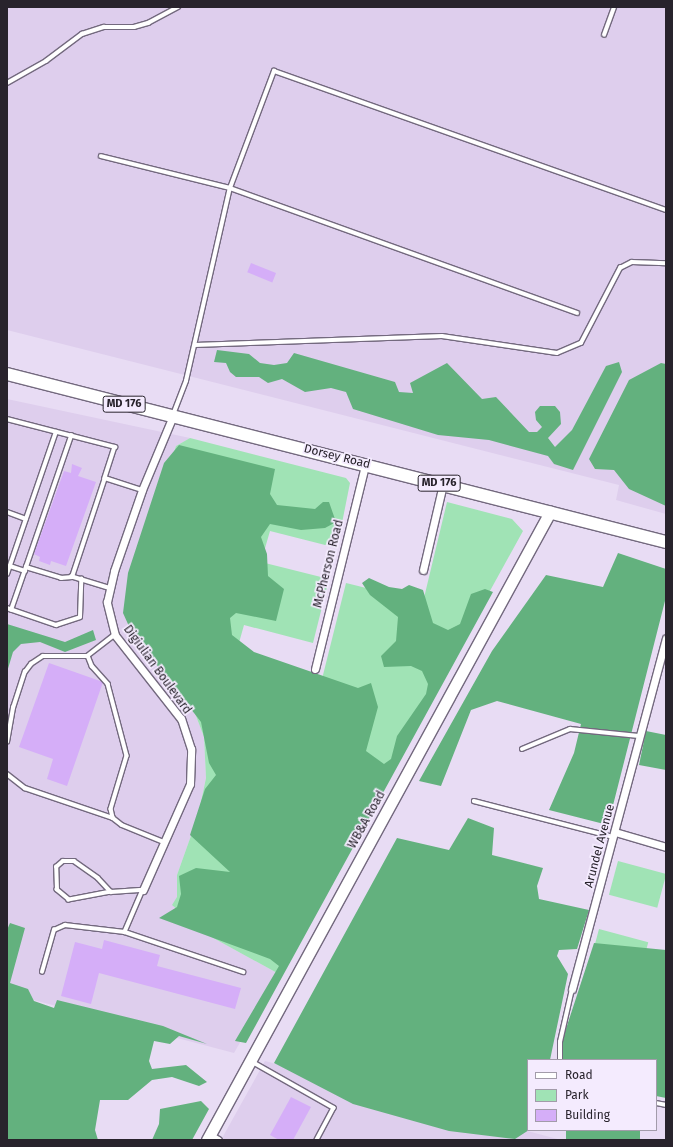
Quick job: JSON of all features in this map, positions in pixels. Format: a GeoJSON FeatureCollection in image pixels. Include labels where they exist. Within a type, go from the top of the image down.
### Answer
{"type":"FeatureCollection","features":[{"type":"Feature","properties":{"kind":"main road","name":"Dorsey Road"},"geometry":{"type":"LineString","coordinates":[[7,374],[666,542]]}},
{"type":"Feature","properties":{"kind":"street","name":"Digiulian Boulevard"},"geometry":{"type":"LineString","coordinates":[[143,890],[190,784],[191,749],[181,719],[115,635],[108,612],[108,588],[142,490],[172,416]]}},
{"type":"Feature","properties":{"kind":"street","name":"McPherson Road"},"geometry":{"type":"LineString","coordinates":[[315,669],[365,465]]}},
{"type":"Feature","properties":{"kind":"street"},"geometry":{"type":"LineString","coordinates":[[423,570],[443,484]]}},
{"type":"Feature","properties":{"kind":"street","name":"WB&A Road"},"geometry":{"type":"LineString","coordinates":[[211,1138],[250,1060],[550,512]]}},
{"type":"Feature","properties":{"kind":"street","name":"Arundel Avenue"},"geometry":{"type":"LineString","coordinates":[[572,989],[666,638]]}},
{"type":"Feature","properties":{"kind":"street"},"geometry":{"type":"LineString","coordinates":[[614,835],[666,846]]}},
{"type":"Feature","properties":{"kind":"lane"},"geometry":{"type":"LineString","coordinates":[[7,83],[88,32],[104,27],[134,27],[148,23],[178,7]]}},
{"type":"Feature","properties":{"kind":"lane"},"geometry":{"type":"LineString","coordinates":[[604,35],[614,7]]}},
{"type":"Feature","properties":{"kind":"lane"},"geometry":{"type":"LineString","coordinates":[[172,416],[186,381],[230,188],[274,71],[666,210]]}},
{"type":"Feature","properties":{"kind":"lane"},"geometry":{"type":"LineString","coordinates":[[101,156],[230,188],[577,314]]}},
{"type":"Feature","properties":{"kind":"lane"},"geometry":{"type":"LineString","coordinates":[[195,345],[442,336],[557,352],[581,343],[620,268],[632,262],[666,263]]}},
{"type":"Feature","properties":{"kind":"lane"},"geometry":{"type":"LineString","coordinates":[[7,419],[115,447],[72,577]]}},
{"type":"Feature","properties":{"kind":"lane"},"geometry":{"type":"LineString","coordinates":[[7,574],[56,432]]}},
{"type":"Feature","properties":{"kind":"lane"},"geometry":{"type":"LineString","coordinates":[[11,610],[71,436]]}},
{"type":"Feature","properties":{"kind":"lane"},"geometry":{"type":"LineString","coordinates":[[105,478],[142,490]]}},
{"type":"Feature","properties":{"kind":"lane"},"geometry":{"type":"LineString","coordinates":[[7,512],[26,519]]}},
{"type":"Feature","properties":{"kind":"lane"},"geometry":{"type":"LineString","coordinates":[[10,566],[61,578],[72,577],[81,579],[108,588]]}},
{"type":"Feature","properties":{"kind":"lane"},"geometry":{"type":"LineString","coordinates":[[7,608],[56,625],[80,617],[81,579]]}},
{"type":"Feature","properties":{"kind":"lane"},"geometry":{"type":"LineString","coordinates":[[7,742],[13,708],[31,664],[43,656],[88,656],[115,635]]}},
{"type":"Feature","properties":{"kind":"lane"},"geometry":{"type":"LineString","coordinates":[[88,656],[92,666],[108,684],[127,756],[111,810],[113,818]]}},
{"type":"Feature","properties":{"kind":"lane"},"geometry":{"type":"LineString","coordinates":[[522,749],[570,729],[640,736]]}},
{"type":"Feature","properties":{"kind":"lane"},"geometry":{"type":"LineString","coordinates":[[7,774],[25,788],[113,818],[133,831],[164,842]]}},
{"type":"Feature","properties":{"kind":"lane"},"geometry":{"type":"LineString","coordinates":[[474,801],[614,835]]}},
{"type":"Feature","properties":{"kind":"lane"},"geometry":{"type":"LineString","coordinates":[[111,892],[98,878],[74,861],[63,861],[56,867],[57,890],[69,900],[111,892],[143,890],[125,932]]}},
{"type":"Feature","properties":{"kind":"lane"},"geometry":{"type":"LineString","coordinates":[[42,972],[54,930],[65,925],[125,932],[243,972]]}},
{"type":"Feature","properties":{"kind":"lane","name":"Arundel Avenue"},"geometry":{"type":"LineString","coordinates":[[560,1059],[560,1042],[572,989]]}},
{"type":"Feature","properties":{"kind":"lane"},"geometry":{"type":"LineString","coordinates":[[250,1060],[334,1108],[317,1140]]}},
{"type":"Feature","properties":{"kind":"shaded area"},"geometry":{"type":"Polygon","coordinates":[[[7,7],[666,7],[666,514],[616,500],[619,485],[7,330],[7,7]]]}},
{"type":"Feature","properties":{"kind":"shaded area"},"geometry":{"type":"Polygon","coordinates":[[[7,399],[190,438],[176,446],[129,583],[193,708],[204,737],[206,778],[198,816],[177,875],[177,898],[206,934],[279,974],[234,1053],[7,993],[7,399]]]}},
{"type":"Feature","properties":{"kind":"shaded area"},"geometry":{"type":"Polygon","coordinates":[[[265,1061],[561,1140],[221,1140],[265,1061]]]}},
{"type":"Feature","properties":{"kind":"green space"},"geometry":{"type":"Polygon","coordinates":[[[217,350],[249,354],[260,363],[274,365],[287,363],[294,353],[395,382],[399,392],[413,393],[410,383],[447,363],[482,399],[496,397],[529,432],[537,432],[542,427],[536,420],[535,412],[540,406],[555,406],[560,412],[561,424],[548,438],[555,447],[572,430],[606,366],[619,362],[622,372],[573,470],[554,464],[548,456],[489,440],[438,435],[353,409],[346,392],[331,388],[305,392],[282,379],[268,383],[259,377],[236,377],[230,372],[226,363],[214,362],[217,350]]]}},
{"type":"Feature","properties":{"kind":"green space"},"geometry":{"type":"Polygon","coordinates":[[[661,363],[666,364],[666,506],[629,489],[614,470],[595,469],[589,459],[629,380],[661,363]]]}},
{"type":"Feature","properties":{"kind":"green space"},"geometry":{"type":"Polygon","coordinates":[[[190,438],[346,478],[350,483],[337,548],[270,531],[261,562],[329,579],[313,643],[244,625],[235,657],[322,679],[346,583],[423,602],[447,502],[512,519],[523,531],[279,974],[206,934],[172,905],[177,897],[177,875],[198,816],[206,778],[204,737],[193,708],[129,583],[176,446],[190,438]]]}},
{"type":"Feature","properties":{"kind":"green space"},"geometry":{"type":"Polygon","coordinates":[[[179,445],[275,469],[270,494],[277,505],[315,509],[323,502],[329,502],[336,522],[325,528],[301,530],[270,524],[261,537],[267,554],[268,576],[284,589],[276,621],[236,613],[230,618],[232,635],[254,652],[358,688],[371,683],[378,707],[366,751],[384,764],[391,759],[397,736],[426,694],[428,684],[422,671],[411,666],[384,667],[381,656],[396,641],[398,617],[370,595],[362,583],[369,578],[389,587],[402,589],[409,585],[423,590],[433,623],[448,630],[460,624],[471,594],[485,589],[493,592],[246,1043],[235,1041],[279,966],[270,959],[159,918],[177,907],[181,894],[179,876],[196,868],[230,872],[190,835],[205,789],[216,775],[209,763],[201,722],[132,633],[123,613],[128,573],[164,463],[179,445]]]}},
{"type":"Feature","properties":{"kind":"green space"},"geometry":{"type":"Polygon","coordinates":[[[618,553],[666,569],[666,597],[608,825],[549,810],[574,753],[581,724],[497,701],[471,710],[441,786],[419,781],[492,651],[546,575],[603,587],[618,553]]]}},
{"type":"Feature","properties":{"kind":"green space"},"geometry":{"type":"Polygon","coordinates":[[[7,624],[65,642],[93,630],[96,640],[65,652],[40,642],[21,644],[13,652],[7,672],[7,624]]]}},
{"type":"Feature","properties":{"kind":"green space"},"geometry":{"type":"Polygon","coordinates":[[[646,731],[666,735],[666,770],[639,765],[646,731]]]}},
{"type":"Feature","properties":{"kind":"green space"},"geometry":{"type":"Polygon","coordinates":[[[468,818],[494,828],[492,855],[543,868],[537,886],[539,899],[589,910],[577,949],[559,950],[557,956],[568,974],[550,1059],[527,1059],[527,1131],[515,1139],[449,1131],[353,1104],[274,1063],[397,838],[449,850],[468,818]]]}},
{"type":"Feature","properties":{"kind":"green space"},"geometry":{"type":"Polygon","coordinates":[[[618,861],[666,874],[657,908],[609,895],[618,861]]]}},
{"type":"Feature","properties":{"kind":"green space"},"geometry":{"type":"Polygon","coordinates":[[[10,923],[25,928],[10,983],[28,989],[34,1001],[54,1008],[57,1000],[163,1026],[207,1044],[179,1036],[170,1044],[154,1041],[149,1061],[152,1069],[186,1065],[207,1082],[199,1086],[172,1077],[152,1080],[128,1100],[100,1100],[95,1130],[98,1140],[7,1140],[7,930],[10,923]]]}},
{"type":"Feature","properties":{"kind":"green space"},"geometry":{"type":"Polygon","coordinates":[[[599,929],[648,942],[644,959],[595,945],[599,929]]]}},
{"type":"Feature","properties":{"kind":"green space"},"geometry":{"type":"Polygon","coordinates":[[[594,943],[666,950],[666,1098],[657,1096],[657,1059],[563,1059],[563,1038],[594,943]]]}},
{"type":"Feature","properties":{"kind":"green space"},"geometry":{"type":"Polygon","coordinates":[[[201,1101],[209,1109],[192,1140],[152,1140],[159,1124],[160,1109],[201,1101]]]}},
{"type":"Feature","properties":{"kind":"green space"},"geometry":{"type":"Polygon","coordinates":[[[566,1131],[640,1131],[640,1140],[566,1140],[566,1131]]]}},
{"type":"Feature","properties":{"kind":"building"},"geometry":{"type":"Polygon","coordinates":[[[251,263],[276,273],[272,282],[247,272],[251,263]]]}},
{"type":"Feature","properties":{"kind":"building"},"geometry":{"type":"Polygon","coordinates":[[[72,464],[82,468],[78,476],[96,482],[66,566],[51,561],[50,565],[39,561],[40,557],[34,554],[64,471],[71,473],[72,464]]]}},
{"type":"Feature","properties":{"kind":"building"},"geometry":{"type":"Polygon","coordinates":[[[49,663],[103,682],[67,786],[47,779],[53,759],[19,747],[49,663]]]}},
{"type":"Feature","properties":{"kind":"building"},"geometry":{"type":"Polygon","coordinates":[[[104,940],[160,955],[157,966],[241,988],[235,1009],[99,973],[91,1004],[61,996],[75,942],[102,949],[104,940]]]}},
{"type":"Feature","properties":{"kind":"building"},"geometry":{"type":"Polygon","coordinates":[[[291,1097],[311,1107],[293,1140],[279,1140],[270,1135],[291,1097]]]}}]}
